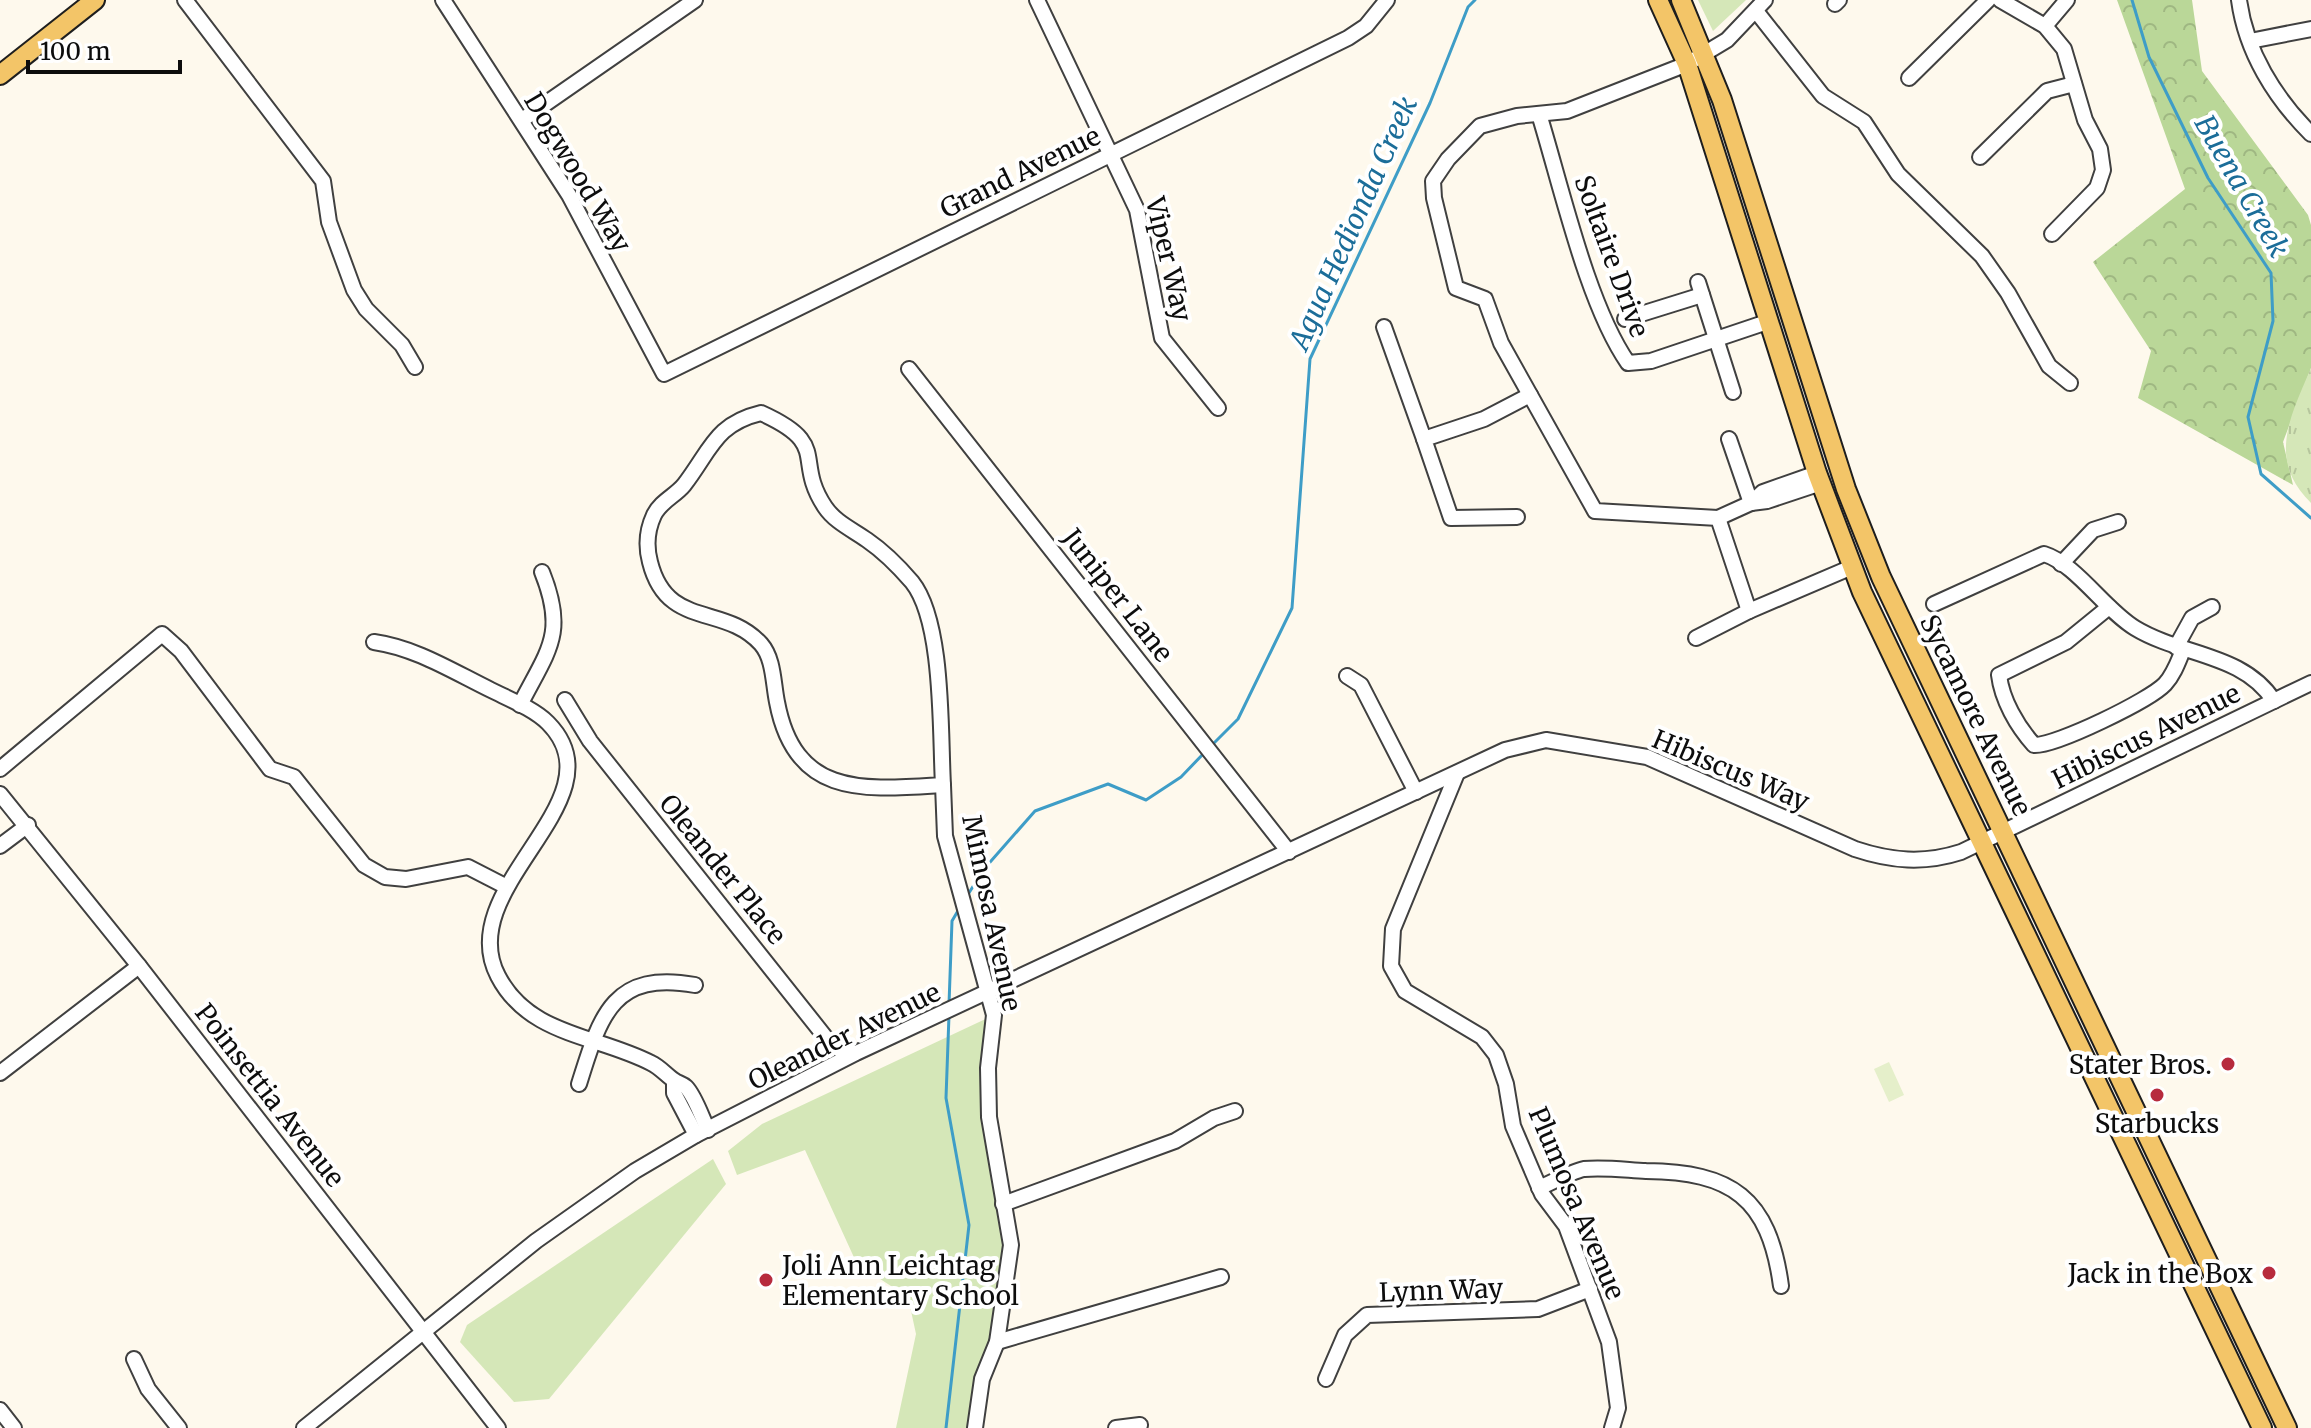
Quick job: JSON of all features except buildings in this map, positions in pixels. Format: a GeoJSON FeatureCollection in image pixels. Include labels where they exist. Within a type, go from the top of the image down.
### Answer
{"type":"FeatureCollection","features":[{"type":"Feature","properties":{"kind":"main road"},"geometry":{"type":"LineString","coordinates":[[0,75],[95,0]]}},
{"type":"Feature","properties":{"kind":"main road","name":"Sycamore Avenue"},"geometry":{"type":"LineString","coordinates":[[1658,0],[1687,64],[1819,478],[1852,567],[2262,1428]]}},
{"type":"Feature","properties":{"kind":"main road","name":"Sycamore Avenue"},"geometry":{"type":"LineString","coordinates":[[1681,0],[1706,55],[1866,540],[2287,1428]]}},
{"type":"Feature","properties":{"kind":"street"},"geometry":{"type":"LineString","coordinates":[[185,0],[323,181],[329,222],[354,290],[366,309],[402,345],[415,367]]}},
{"type":"Feature","properties":{"kind":"street","name":"Dogwood Way"},"geometry":{"type":"LineString","coordinates":[[443,0],[569,195],[664,374]]}},
{"type":"Feature","properties":{"kind":"street"},"geometry":{"type":"LineString","coordinates":[[522,120],[695,0]]}},
{"type":"Feature","properties":{"kind":"street","name":"Viper Way"},"geometry":{"type":"LineString","coordinates":[[1037,0],[1137,210],[1162,338],[1218,408]]}},
{"type":"Feature","properties":{"kind":"street","name":"Grand Avenue"},"geometry":{"type":"LineString","coordinates":[[664,374],[1348,38],[1366,26],[1387,0]]}},
{"type":"Feature","properties":{"kind":"street"},"geometry":{"type":"LineString","coordinates":[[1909,78],[1988,0]]}},
{"type":"Feature","properties":{"kind":"street"},"geometry":{"type":"LineString","coordinates":[[2000,0],[2045,26],[2064,49],[2085,120],[2100,149],[2103,170],[2097,188],[2052,234]]}},
{"type":"Feature","properties":{"kind":"street"},"geometry":{"type":"LineString","coordinates":[[2045,26],[2067,0]]}},
{"type":"Feature","properties":{"kind":"street"},"geometry":{"type":"LineString","coordinates":[[2239,0],[2250,41],[2265,78],[2311,134]]}},
{"type":"Feature","properties":{"kind":"street"},"geometry":{"type":"LineString","coordinates":[[1819,478],[1763,492],[1751,503],[1718,518],[1595,511],[1501,343],[1485,299],[1456,288],[1434,198],[1433,181],[1463,142],[1480,126],[1567,111],[1687,64],[1727,40],[1760,6],[1823,96],[1864,122],[1898,174],[1982,256],[2008,293],[2049,366],[2070,383]]}},
{"type":"Feature","properties":{"kind":"street"},"geometry":{"type":"LineString","coordinates":[[2250,41],[2311,29]]}},
{"type":"Feature","properties":{"kind":"street"},"geometry":{"type":"LineString","coordinates":[[1980,157],[2047,91],[2060,85],[2074,84]]}},
{"type":"Feature","properties":{"kind":"street","name":"Soltaire Drive"},"geometry":{"type":"LineString","coordinates":[[1539,114],[1588,273],[1617,348],[1628,363],[1651,361],[1770,321]]}},
{"type":"Feature","properties":{"kind":"street"},"geometry":{"type":"LineString","coordinates":[[1625,319],[1700,288],[1733,392]]}},
{"type":"Feature","properties":{"kind":"street"},"geometry":{"type":"LineString","coordinates":[[1384,327],[1451,518],[1517,517]]}},
{"type":"Feature","properties":{"kind":"street","name":"Juniper Lane"},"geometry":{"type":"LineString","coordinates":[[909,369],[1289,852]]}},
{"type":"Feature","properties":{"kind":"street"},"geometry":{"type":"LineString","coordinates":[[1424,439],[1484,419],[1530,395]]}},
{"type":"Feature","properties":{"kind":"street","name":"Mimosa Avenue"},"geometry":{"type":"LineString","coordinates":[[943,785],[860,789],[828,780],[804,764],[784,735],[772,670],[763,646],[751,635],[712,617],[680,608],[655,581],[648,552],[655,514],[681,488],[721,433],[736,419],[761,413],[799,434],[811,457],[812,480],[831,515],[871,543],[912,582],[921,597],[935,645],[943,785],[945,836],[994,1015],[988,1068],[989,1117],[1011,1245],[997,1342],[982,1379],[975,1428]]}},
{"type":"Feature","properties":{"kind":"street"},"geometry":{"type":"LineString","coordinates":[[1729,439],[1751,503]]}},
{"type":"Feature","properties":{"kind":"street"},"geometry":{"type":"LineString","coordinates":[[1718,518],[1749,611]]}},
{"type":"Feature","properties":{"kind":"street"},"geometry":{"type":"LineString","coordinates":[[2061,564],[2093,530],[2118,522]]}},
{"type":"Feature","properties":{"kind":"street"},"geometry":{"type":"LineString","coordinates":[[1934,604],[2044,554],[2061,564],[2135,628],[2180,649],[2245,671],[2258,680],[2274,701]]}},
{"type":"Feature","properties":{"kind":"street"},"geometry":{"type":"LineString","coordinates":[[1696,638],[1749,611],[1852,567]]}},
{"type":"Feature","properties":{"kind":"street"},"geometry":{"type":"LineString","coordinates":[[520,705],[555,630],[555,603],[542,572]]}},
{"type":"Feature","properties":{"kind":"street"},"geometry":{"type":"LineString","coordinates":[[2109,607],[2080,633],[1999,675],[2000,688],[2013,716],[2034,745],[2049,746],[2068,738],[2152,694],[2171,677],[2192,618],[2212,607]]}},
{"type":"Feature","properties":{"kind":"street"},"geometry":{"type":"LineString","coordinates":[[0,769],[162,634],[181,651],[270,769],[294,777],[364,865],[385,877],[406,879],[468,867],[505,886]]}},
{"type":"Feature","properties":{"kind":"street"},"geometry":{"type":"LineString","coordinates":[[374,642],[404,647],[520,705],[547,722],[563,743],[567,778],[558,807],[505,886],[490,932],[497,974],[531,1017],[654,1064],[686,1087],[702,1133]]}},
{"type":"Feature","properties":{"kind":"street"},"geometry":{"type":"LineString","coordinates":[[1347,676],[1361,685],[1416,792]]}},
{"type":"Feature","properties":{"kind":"street","name":"Hibiscus Avenue"},"geometry":{"type":"LineString","coordinates":[[1984,841],[2311,683]]}},
{"type":"Feature","properties":{"kind":"street","name":"Oleander Place"},"geometry":{"type":"LineString","coordinates":[[565,700],[590,741],[830,1043],[840,1050],[856,1053]]}},
{"type":"Feature","properties":{"kind":"street","name":"Hibiscus Way"},"geometry":{"type":"LineString","coordinates":[[1457,773],[1505,750],[1546,740],[1647,757],[1881,858],[1911,861],[1942,858],[1984,841]]}},
{"type":"Feature","properties":{"kind":"street","name":"Oleander Avenue"},"geometry":{"type":"LineString","coordinates":[[304,1428],[536,1241],[635,1171],[856,1053],[1457,773]]}},
{"type":"Feature","properties":{"kind":"street","name":"Plumosa Avenue"},"geometry":{"type":"LineString","coordinates":[[1457,773],[1393,929],[1391,966],[1405,991],[1482,1037],[1496,1055],[1513,1126],[1539,1188],[1566,1226],[1590,1289],[1615,1370],[1618,1408],[1612,1428]]}},
{"type":"Feature","properties":{"kind":"street","name":"Poinsettia Avenue"},"geometry":{"type":"LineString","coordinates":[[0,794],[139,966],[498,1428]]}},
{"type":"Feature","properties":{"kind":"street"},"geometry":{"type":"LineString","coordinates":[[0,846],[28,825]]}},
{"type":"Feature","properties":{"kind":"street"},"geometry":{"type":"LineString","coordinates":[[0,1073],[139,966]]}},
{"type":"Feature","properties":{"kind":"street"},"geometry":{"type":"LineString","coordinates":[[579,1084],[604,1013],[630,988],[669,980],[695,985]]}},
{"type":"Feature","properties":{"kind":"street"},"geometry":{"type":"LineString","coordinates":[[1003,1204],[1175,1141],[1214,1118],[1235,1111]]}},
{"type":"Feature","properties":{"kind":"street"},"geometry":{"type":"LineString","coordinates":[[1539,1188],[1583,1169],[1688,1171],[1718,1181],[1747,1200],[1757,1214],[1774,1246],[1781,1286]]}},
{"type":"Feature","properties":{"kind":"street"},"geometry":{"type":"LineString","coordinates":[[997,1342],[1221,1277]]}},
{"type":"Feature","properties":{"kind":"street","name":"Lynn Way"},"geometry":{"type":"LineString","coordinates":[[1326,1379],[1345,1335],[1367,1315],[1538,1309],[1590,1289]]}},
{"type":"Feature","properties":{"kind":"street"},"geometry":{"type":"LineString","coordinates":[[134,1359],[148,1389],[179,1428]]}},
{"type":"Feature","properties":{"kind":"street"},"geometry":{"type":"LineString","coordinates":[[0,1410],[14,1428]]}},
{"type":"Feature","properties":{"kind":"street"},"geometry":{"type":"LineString","coordinates":[[1116,1428],[1140,1425]]}},
{"type":"Feature","properties":{"kind":"green space"},"geometry":{"type":"Polygon","coordinates":[[[1698,0],[1746,0],[1713,31],[1698,0]]]}},
{"type":"Feature","properties":{"kind":"green space"},"geometry":{"type":"Polygon","coordinates":[[[2117,0],[2192,0],[2202,71],[2308,215],[2311,225],[2311,368],[2283,442],[2293,485],[2138,398],[2151,351],[2093,262],[2185,189],[2117,0]]]}},
{"type":"Feature","properties":{"kind":"green space"},"geometry":{"type":"Polygon","coordinates":[[[2311,368],[2311,503],[2289,471],[2286,454],[2290,421],[2311,368]]]}},
{"type":"Feature","properties":{"kind":"green space"},"geometry":{"type":"Polygon","coordinates":[[[994,1015],[988,1068],[1011,1245],[975,1428],[896,1428],[916,1334],[908,1297],[857,1264],[805,1150],[737,1175],[728,1151],[762,1124],[994,1015]]]}},
{"type":"Feature","properties":{"kind":"green space"},"geometry":{"type":"Polygon","coordinates":[[[1889,1062],[1904,1095],[1889,1102],[1874,1069],[1889,1062]]]}},
{"type":"Feature","properties":{"kind":"green space"},"geometry":{"type":"Polygon","coordinates":[[[713,1159],[726,1184],[549,1399],[514,1402],[460,1342],[467,1325],[713,1159]]]}},
{"type":"Feature","properties":{"kind":"waterway","name":"Agua Hedionda Creek"},"geometry":{"type":"LineString","coordinates":[[1210,747],[1238,719],[1292,608],[1310,359],[1430,103],[1468,7],[1475,0]]}},
{"type":"Feature","properties":{"kind":"waterway","name":"Buena Creek"},"geometry":{"type":"LineString","coordinates":[[2132,0],[2149,57],[2208,178],[2271,273],[2273,321],[2248,417],[2261,474],[2311,518]]}},
{"type":"Feature","properties":{"kind":"waterway","name":"Agua Hedionda Creek"},"geometry":{"type":"LineString","coordinates":[[967,896],[984,869],[1035,811],[1108,784],[1146,800],[1181,777],[1205,752]]}},
{"type":"Feature","properties":{"kind":"waterway","name":"Agua Hedionda Creek"},"geometry":{"type":"LineString","coordinates":[[949,1004],[952,921],[959,909]]}},
{"type":"Feature","properties":{"kind":"waterway","name":"Agua Hedionda Creek"},"geometry":{"type":"LineString","coordinates":[[946,1428],[969,1225],[946,1098],[949,1015]]}},
{"type":"Feature","properties":{"kind":"place","name":"Stater Bros."},"geometry":{"type":"Point","coordinates":[2228,1064]}},
{"type":"Feature","properties":{"kind":"place","name":"Starbucks"},"geometry":{"type":"Point","coordinates":[2157,1095]}},
{"type":"Feature","properties":{"kind":"place","name":"Jack in the Box"},"geometry":{"type":"Point","coordinates":[2269,1273]}},
{"type":"Feature","properties":{"kind":"place","name":"Joli Ann Leichtag Elementary School"},"geometry":{"type":"Point","coordinates":[766,1280]}}]}
